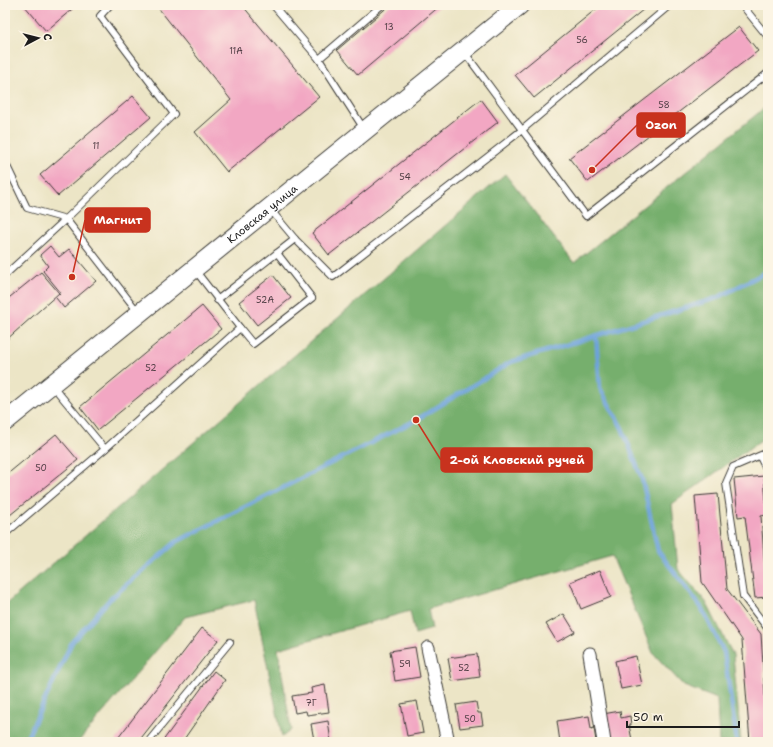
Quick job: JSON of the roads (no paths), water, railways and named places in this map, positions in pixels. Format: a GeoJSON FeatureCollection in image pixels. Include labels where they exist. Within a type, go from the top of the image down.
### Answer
{"type":"FeatureCollection","features":[{"type":"Feature","properties":{"kind":"street","name":"Кловская улица"},"geometry":{"type":"LineString","coordinates":[[5,422],[520,5]]}},
{"type":"Feature","properties":{"kind":"street"},"geometry":{"type":"LineString","coordinates":[[428,648],[448,742]]}},
{"type":"Feature","properties":{"kind":"street"},"geometry":{"type":"LineString","coordinates":[[590,654],[604,742]]}},
{"type":"Feature","properties":{"kind":"lane"},"geometry":{"type":"LineString","coordinates":[[5,275],[66,219],[174,114],[100,16],[110,5]]}},
{"type":"Feature","properties":{"kind":"lane"},"geometry":{"type":"LineString","coordinates":[[273,5],[319,60],[365,130]]}},
{"type":"Feature","properties":{"kind":"lane"},"geometry":{"type":"LineString","coordinates":[[319,60],[382,5]]}},
{"type":"Feature","properties":{"kind":"lane"},"geometry":{"type":"LineString","coordinates":[[269,208],[295,239],[333,277],[522,130],[670,5]]}},
{"type":"Feature","properties":{"kind":"lane"},"geometry":{"type":"LineString","coordinates":[[742,5],[768,37]]}},
{"type":"Feature","properties":{"kind":"lane"},"geometry":{"type":"LineString","coordinates":[[463,50],[586,216],[768,73]]}},
{"type":"Feature","properties":{"kind":"lane"},"geometry":{"type":"LineString","coordinates":[[5,162],[27,208],[66,219],[139,313]]}},
{"type":"Feature","properties":{"kind":"lane"},"geometry":{"type":"LineString","coordinates":[[217,300],[295,239]]}},
{"type":"Feature","properties":{"kind":"lane"},"geometry":{"type":"LineString","coordinates":[[194,269],[253,344],[312,298],[277,253]]}},
{"type":"Feature","properties":{"kind":"lane"},"geometry":{"type":"LineString","coordinates":[[5,534],[105,450],[240,328]]}},
{"type":"Feature","properties":{"kind":"lane"},"geometry":{"type":"LineString","coordinates":[[52,384],[105,450]]}},
{"type":"Feature","properties":{"kind":"lane"},"geometry":{"type":"LineString","coordinates":[[768,452],[760,457],[733,467],[726,483],[743,596],[768,629]]}},
{"type":"Feature","properties":{"kind":"lane"},"geometry":{"type":"LineString","coordinates":[[760,457],[768,473]]}},
{"type":"Feature","properties":{"kind":"lane"},"geometry":{"type":"LineString","coordinates":[[148,742],[230,642]]}},
{"type":"Feature","properties":{"kind":"waterway"},"geometry":{"type":"LineString","coordinates":[[25,742],[72,642],[110,599],[176,542],[416,420],[511,362],[717,298],[768,271]]}},
{"type":"Feature","properties":{"kind":"waterway"},"geometry":{"type":"LineString","coordinates":[[596,336],[600,388],[622,428],[642,479],[658,551],[701,607],[724,652],[737,742]]}},
{"type":"Feature","properties":{"kind":"place","name":"Ozon"},"geometry":{"type":"Point","coordinates":[592,170]}},
{"type":"Feature","properties":{"kind":"place","name":"Магнит"},"geometry":{"type":"Point","coordinates":[72,277]}},
{"type":"Feature","properties":{"kind":"place","name":"2-ой Кловский ручей"},"geometry":{"type":"Point","coordinates":[416,420]}}]}
